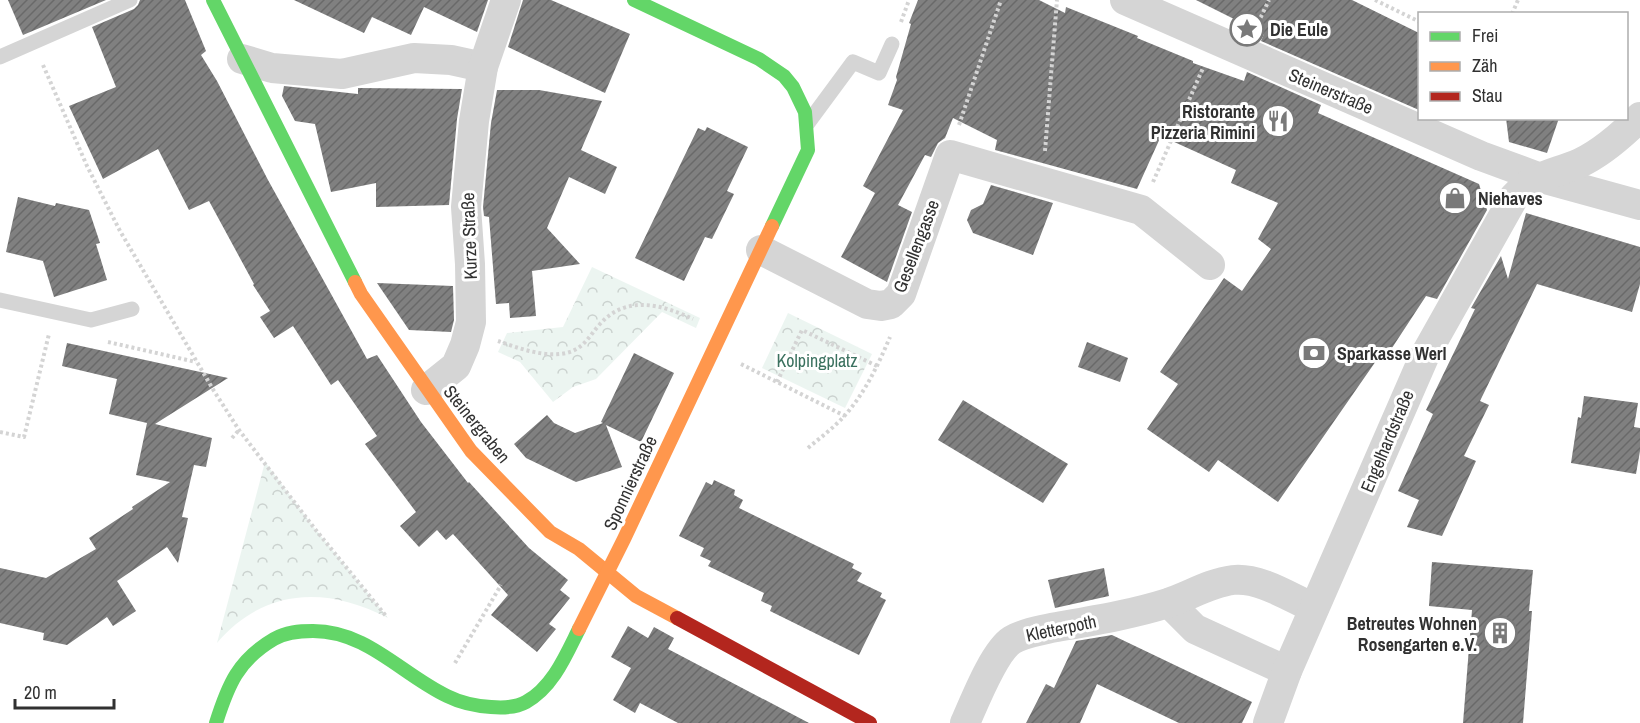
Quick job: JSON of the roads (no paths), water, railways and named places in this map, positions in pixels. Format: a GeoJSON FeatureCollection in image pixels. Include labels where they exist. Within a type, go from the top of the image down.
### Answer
{"type":"FeatureCollection","features":[{"type":"Feature","properties":{"kind":"street","name":"Steinergraben"},"geometry":{"type":"LineString","coordinates":[[213,0],[361,294],[471,452],[550,532],[579,549],[636,596],[870,723]]}},
{"type":"Feature","properties":{"kind":"street","name":"Kurze Straße"},"geometry":{"type":"LineString","coordinates":[[426,390],[456,366],[469,333],[471,322],[470,276],[466,207],[474,121],[483,67],[506,0]]}},
{"type":"Feature","properties":{"kind":"street","name":"Sponnierstraße"},"geometry":{"type":"LineString","coordinates":[[216,723],[229,683],[241,664],[258,648],[286,633],[314,629],[332,631],[355,638],[384,654],[415,678],[464,703],[491,708],[515,707],[531,699],[544,689],[568,651],[609,572],[807,150],[808,123],[802,100],[790,83],[775,69],[753,55],[634,0]]}},
{"type":"Feature","properties":{"kind":"street","name":"Steinerstraße"},"geometry":{"type":"LineString","coordinates":[[1125,0],[1481,156],[1538,177],[1640,205]]}},
{"type":"Feature","properties":{"kind":"street"},"geometry":{"type":"LineString","coordinates":[[242,59],[272,68],[342,74],[414,58],[451,60],[483,67]]}},
{"type":"Feature","properties":{"kind":"street"},"geometry":{"type":"LineString","coordinates":[[1538,177],[1580,163],[1623,134],[1640,117]]}},
{"type":"Feature","properties":{"kind":"street","name":"Gesellengasse"},"geometry":{"type":"LineString","coordinates":[[761,250],[867,304],[881,306],[891,304],[901,294],[950,154],[1140,210],[1210,265]]}},
{"type":"Feature","properties":{"kind":"street","name":"Engelhardstraße"},"geometry":{"type":"LineString","coordinates":[[1268,723],[1287,671],[1424,357],[1514,197],[1538,177]]}},
{"type":"Feature","properties":{"kind":"street","name":"Kletterpoth"},"geometry":{"type":"LineString","coordinates":[[965,723],[995,660],[1011,640],[1035,631],[1121,616],[1169,603],[1205,588],[1233,580],[1250,581],[1314,608]]}},
{"type":"Feature","properties":{"kind":"street"},"geometry":{"type":"LineString","coordinates":[[1169,603],[1195,629],[1287,671]]}},
{"type":"Feature","properties":{"kind":"lane"},"geometry":{"type":"LineString","coordinates":[[0,57],[130,0]]}},
{"type":"Feature","properties":{"kind":"lane"},"geometry":{"type":"LineString","coordinates":[[808,123],[853,62],[879,73],[892,44]]}},
{"type":"Feature","properties":{"kind":"lane"},"geometry":{"type":"LineString","coordinates":[[0,300],[91,320],[132,309]]}},
{"type":"Feature","properties":{"kind":"place","name":"Die Eule"},"geometry":{"type":"Point","coordinates":[1247,29]}},
{"type":"Feature","properties":{"kind":"place","name":"Ristorante Pizzeria Rimini"},"geometry":{"type":"Point","coordinates":[1278,121]}},
{"type":"Feature","properties":{"kind":"place","name":"Niehaves"},"geometry":{"type":"Point","coordinates":[1455,198]}},
{"type":"Feature","properties":{"kind":"place","name":"Sparkasse Werl"},"geometry":{"type":"Point","coordinates":[1314,353]}},
{"type":"Feature","properties":{"kind":"place","name":"Betreutes Wohnen Rosengarten e.V."},"geometry":{"type":"Point","coordinates":[1500,633]}},
{"type":"Feature","properties":{"kind":"park label","name":"Kolpingplatz"},"geometry":{"type":"Point","coordinates":[817,360]}}]}
